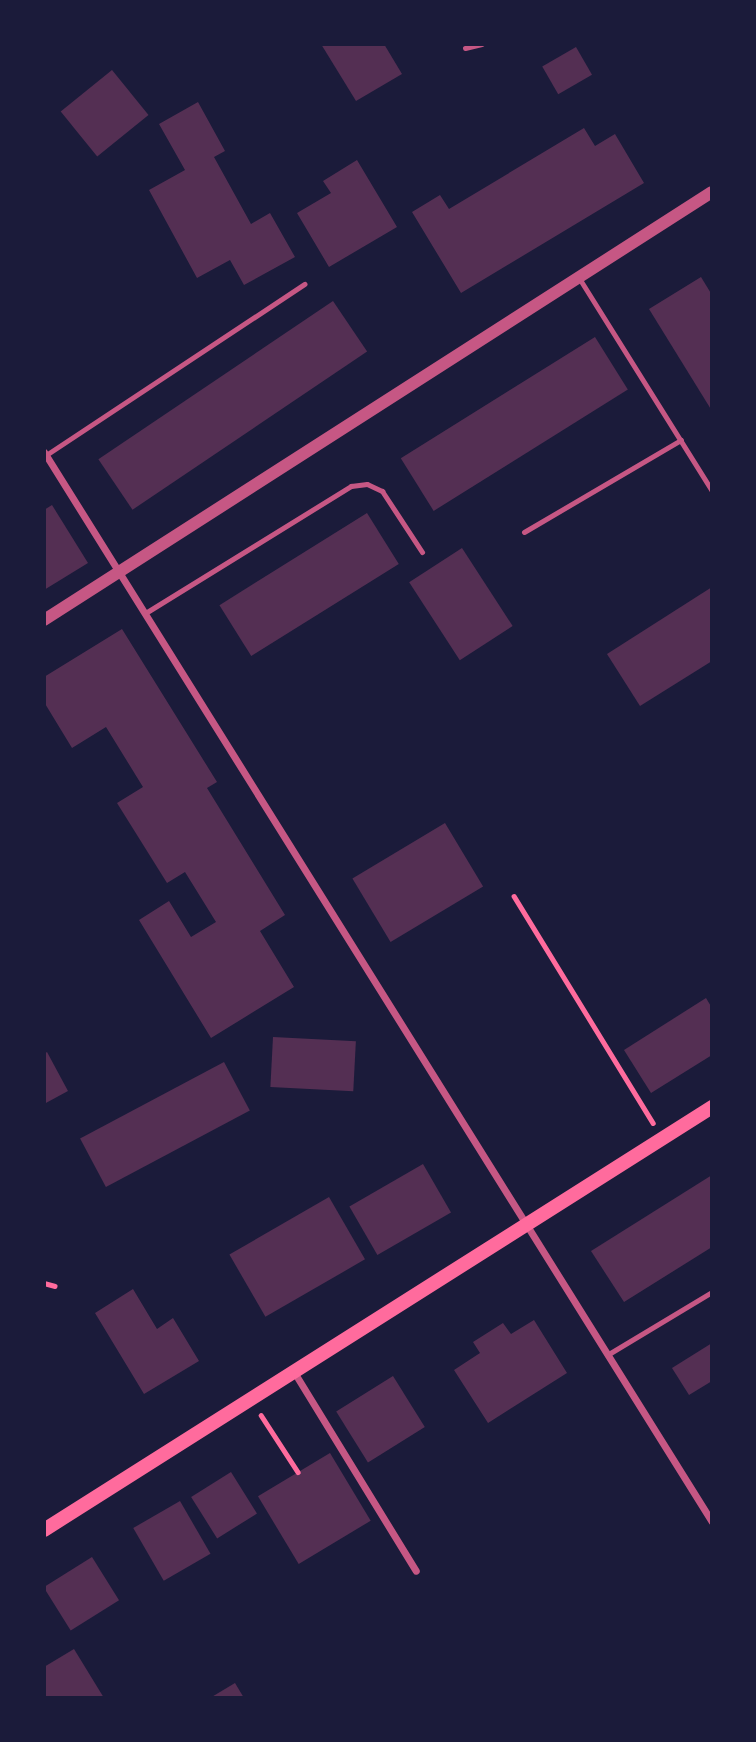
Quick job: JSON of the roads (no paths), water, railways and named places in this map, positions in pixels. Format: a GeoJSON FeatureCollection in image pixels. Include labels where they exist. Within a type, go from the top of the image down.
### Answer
{"type":"FeatureCollection","features":[{"type":"Feature","properties":{"kind":"main road"},"geometry":{"type":"LineString","coordinates":[[44,1530],[712,1107]]}},
{"type":"Feature","properties":{"kind":"street"},"geometry":{"type":"LineString","coordinates":[[44,620],[712,192]]}},
{"type":"Feature","properties":{"kind":"street"},"geometry":{"type":"LineString","coordinates":[[45,454],[712,1522]]}},
{"type":"Feature","properties":{"kind":"street"},"geometry":{"type":"LineString","coordinates":[[294,1372],[416,1571]]}},
{"type":"Feature","properties":{"kind":"lane"},"geometry":{"type":"LineString","coordinates":[[465,48],[482,44]]}},
{"type":"Feature","properties":{"kind":"lane"},"geometry":{"type":"LineString","coordinates":[[579,278],[712,491]]}},
{"type":"Feature","properties":{"kind":"lane"},"geometry":{"type":"LineString","coordinates":[[45,454],[304,284]]}},
{"type":"Feature","properties":{"kind":"lane"},"geometry":{"type":"LineString","coordinates":[[524,532],[681,440]]}},
{"type":"Feature","properties":{"kind":"lane"},"geometry":{"type":"LineString","coordinates":[[146,612],[351,486],[367,484],[382,491],[422,552]]}},
{"type":"Feature","properties":{"kind":"lane"},"geometry":{"type":"LineString","coordinates":[[607,1355],[712,1292]]}}]}
